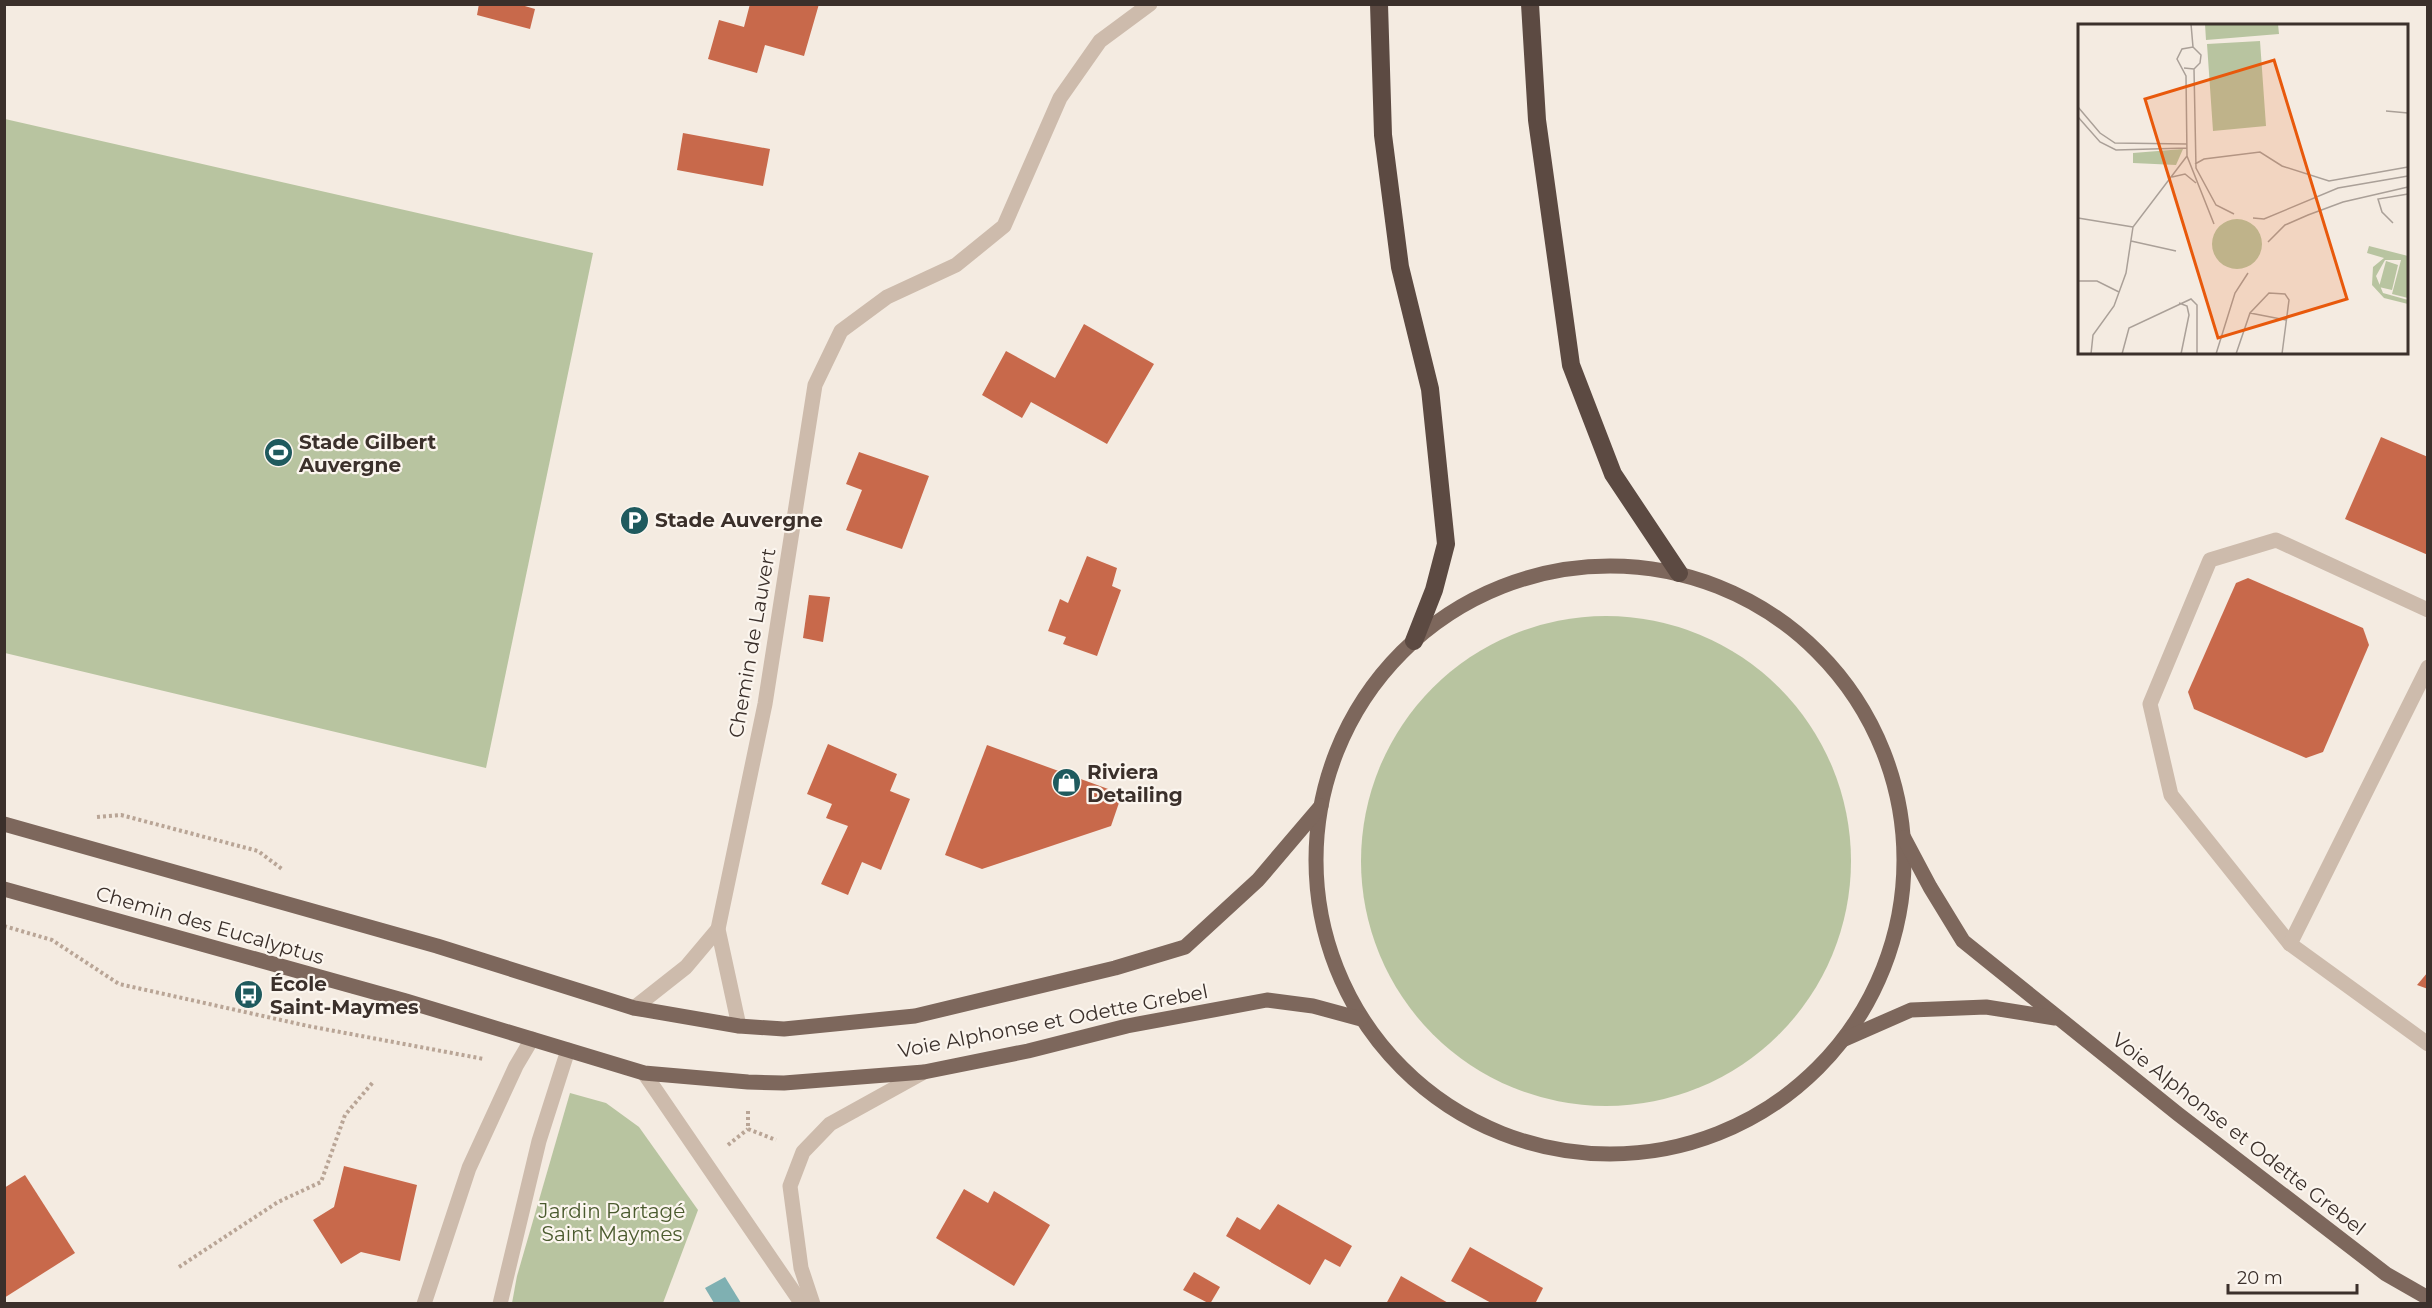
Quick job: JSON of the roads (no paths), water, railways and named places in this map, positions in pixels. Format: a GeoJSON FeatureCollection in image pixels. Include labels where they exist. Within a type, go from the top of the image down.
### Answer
{"type":"FeatureCollection","features":[{"type":"Feature","properties":{"kind":"highway"},"geometry":{"type":"LineString","coordinates":[[1379,4],[1384,146],[1400,267],[1430,389],[1446,543],[1434,590],[1414,641]]}},
{"type":"Feature","properties":{"kind":"highway"},"geometry":{"type":"LineString","coordinates":[[1530,4],[1537,120],[1571,365],[1613,474],[1679,573]]}},
{"type":"Feature","properties":{"kind":"main road"},"geometry":{"type":"LineString","coordinates":[[1622,565],[1679,573],[1737,593],[1790,626],[1835,669],[1870,720],[1893,777],[1904,838],[1901,909],[1881,978],[1845,1039],[1796,1089],[1737,1126],[1672,1149],[1621,1156],[1570,1154],[1520,1142],[1473,1122],[1430,1094],[1393,1060],[1361,1019],[1337,970],[1321,917],[1316,861],[1321,806],[1334,759],[1354,716],[1381,676],[1414,641],[1460,607],[1511,582],[1566,568],[1622,565]]}},
{"type":"Feature","properties":{"kind":"main road","name":"Chemin des Eucalyptus"},"geometry":{"type":"LineString","coordinates":[[4,824],[437,946],[633,1008],[739,1026],[784,1029],[915,1016],[1115,968],[1185,947],[1258,880],[1321,806]]}},
{"type":"Feature","properties":{"kind":"main road","name":"Voie Alphonse et Odette Grebel"},"geometry":{"type":"LineString","coordinates":[[1904,838],[1963,941],[2386,1274],[2427,1299]]}},
{"type":"Feature","properties":{"kind":"main road","name":"Chemin des Eucalyptus"},"geometry":{"type":"LineString","coordinates":[[4,889],[406,1001],[644,1073]]}},
{"type":"Feature","properties":{"kind":"main road","name":"Voie Alphonse et Odette Grebel"},"geometry":{"type":"LineString","coordinates":[[644,1073],[784,1083],[924,1072],[1028,1051],[1127,1026],[1267,1000],[1313,1006],[1361,1019]]}},
{"type":"Feature","properties":{"kind":"main road","name":"Voie Alphonse et Odette Grebel"},"geometry":{"type":"LineString","coordinates":[[1845,1039],[1911,1010],[1986,1007],[2058,1018]]}},
{"type":"Feature","properties":{"kind":"street","name":"Chemin de Lauvert"},"geometry":{"type":"LineString","coordinates":[[739,1026],[718,929],[765,704],[815,385],[840,331],[887,297],[956,265],[1004,225],[1060,98],[1100,41],[1150,4]]}},
{"type":"Feature","properties":{"kind":"street"},"geometry":{"type":"LineString","coordinates":[[2427,610],[2276,540],[2210,560],[2150,704],[2171,795],[2290,944],[2427,1044]]}},
{"type":"Feature","properties":{"kind":"street"},"geometry":{"type":"LineString","coordinates":[[2290,944],[2427,667]]}},
{"type":"Feature","properties":{"kind":"street","name":"Chemin de Lauvert"},"geometry":{"type":"LineString","coordinates":[[633,1008],[686,967],[718,929]]}},
{"type":"Feature","properties":{"kind":"street"},"geometry":{"type":"LineString","coordinates":[[424,1304],[469,1168],[516,1066],[532,1039]]}},
{"type":"Feature","properties":{"kind":"street"},"geometry":{"type":"LineString","coordinates":[[500,1304],[539,1141],[568,1050]]}},
{"type":"Feature","properties":{"kind":"street"},"geometry":{"type":"LineString","coordinates":[[813,1304],[801,1268],[790,1186],[803,1152],[830,1124],[924,1072]]}},
{"type":"Feature","properties":{"kind":"street"},"geometry":{"type":"LineString","coordinates":[[644,1073],[801,1304]]}},
{"type":"Feature","properties":{"kind":"water"},"geometry":{"type":"Polygon","coordinates":[[[725,1277],[741,1303],[714,1303],[705,1288],[725,1277]]]}},
{"type":"Feature","properties":{"kind":"place","name":"Stade Gilbert Auvergne"},"geometry":{"type":"Point","coordinates":[278,453]}},
{"type":"Feature","properties":{"kind":"place","name":"Stade Auvergne"},"geometry":{"type":"Point","coordinates":[634,520]}},
{"type":"Feature","properties":{"kind":"place","name":"Riviera Detailing"},"geometry":{"type":"Point","coordinates":[1066,783]}},
{"type":"Feature","properties":{"kind":"place","name":"École Saint-Maymes"},"geometry":{"type":"Point","coordinates":[249,995]}},
{"type":"Feature","properties":{"kind":"park label","name":"Jardin Partagé Saint Maymes"},"geometry":{"type":"Point","coordinates":[612,1222]}}]}
